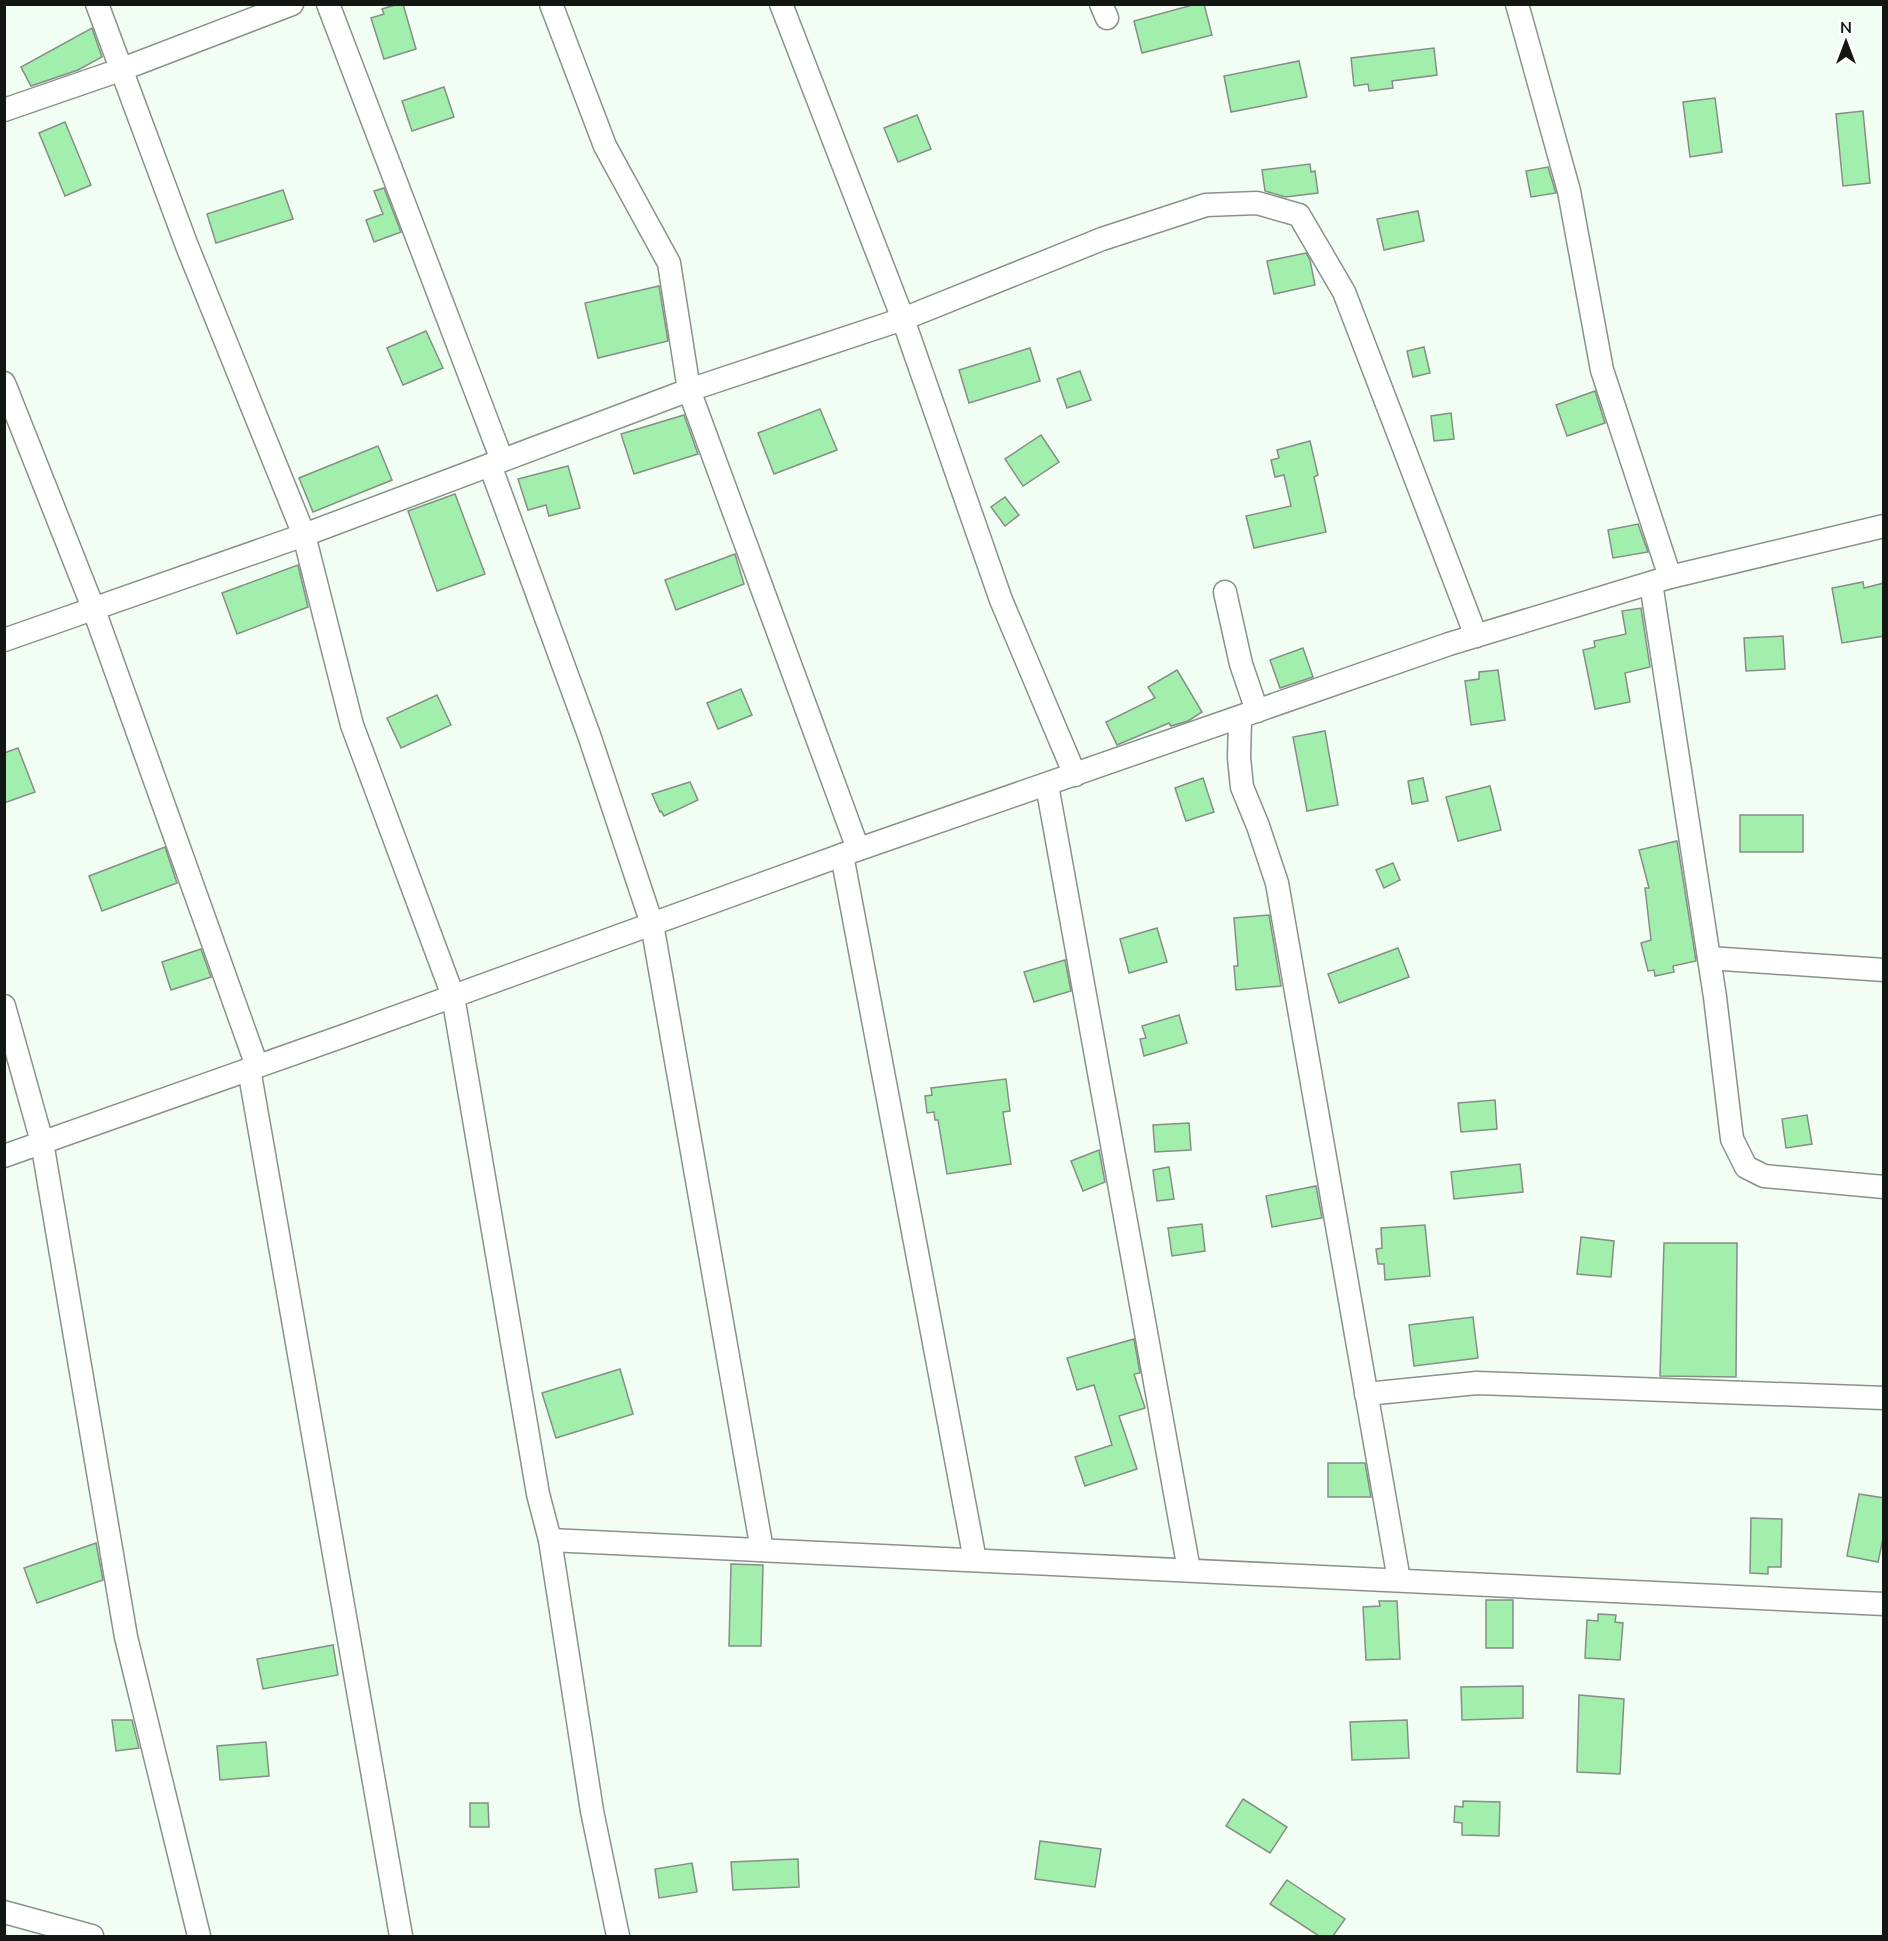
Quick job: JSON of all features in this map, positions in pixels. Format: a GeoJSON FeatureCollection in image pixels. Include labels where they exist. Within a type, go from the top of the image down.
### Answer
{"type":"FeatureCollection","features":[{"type":"Feature","properties":{"kind":"street"},"geometry":{"type":"LineString","coordinates":[[97,4],[187,246],[304,535],[352,725],[453,996],[538,1494],[550,1540],[592,1811],[618,1936]]}},
{"type":"Feature","properties":{"kind":"street"},"geometry":{"type":"LineString","coordinates":[[4,110],[120,70],[292,4]]}},
{"type":"Feature","properties":{"kind":"street"},"geometry":{"type":"LineString","coordinates":[[328,4],[496,463],[652,924],[762,1550]]}},
{"type":"Feature","properties":{"kind":"street"},"geometry":{"type":"LineString","coordinates":[[551,4],[605,146],[669,263],[689,390],[850,852],[975,1560]]}},
{"type":"Feature","properties":{"kind":"street"},"geometry":{"type":"LineString","coordinates":[[781,4],[903,319],[1001,600],[1075,775]]}},
{"type":"Feature","properties":{"kind":"street"},"geometry":{"type":"LineString","coordinates":[[1517,4],[1569,191],[1602,370],[1661,580],[1732,1139],[1746,1167],[1764,1176],[1884,1187]]}},
{"type":"Feature","properties":{"kind":"street"},"geometry":{"type":"LineString","coordinates":[[4,640],[304,535],[689,390],[903,319],[1102,239],[1206,205],[1257,203],[1299,215],[1344,292],[1476,636]]}},
{"type":"Feature","properties":{"kind":"street"},"geometry":{"type":"LineString","coordinates":[[4,383],[94,610],[253,1068],[401,1936]]}},
{"type":"Feature","properties":{"kind":"street"},"geometry":{"type":"LineString","coordinates":[[4,1156],[850,852],[1476,636],[1661,580],[1884,526]]}},
{"type":"Feature","properties":{"kind":"street"},"geometry":{"type":"LineString","coordinates":[[1225,592],[1241,664],[1248,714],[1239,758],[1242,787],[1277,883],[1399,1580]]}},
{"type":"Feature","properties":{"kind":"street"},"geometry":{"type":"LineString","coordinates":[[1047,785],[1189,1570]]}},
{"type":"Feature","properties":{"kind":"street"},"geometry":{"type":"LineString","coordinates":[[1709,958],[1884,970]]}},
{"type":"Feature","properties":{"kind":"street"},"geometry":{"type":"LineString","coordinates":[[4,1006],[42,1142],[126,1637],[200,1936]]}},
{"type":"Feature","properties":{"kind":"street"},"geometry":{"type":"LineString","coordinates":[[1366,1394],[1477,1383],[1884,1398]]}},
{"type":"Feature","properties":{"kind":"street"},"geometry":{"type":"LineString","coordinates":[[550,1540],[1884,1604]]}},
{"type":"Feature","properties":{"kind":"street"},"geometry":{"type":"LineString","coordinates":[[4,1912],[92,1936]]}},
{"type":"Feature","properties":{"kind":"building"},"geometry":{"type":"Polygon","coordinates":[[[403,4],[416,49],[384,59],[371,18],[384,14],[382,9],[403,4]]]}},
{"type":"Feature","properties":{"kind":"building"},"geometry":{"type":"Polygon","coordinates":[[[1196,4],[1204,4],[1212,35],[1142,53],[1134,21],[1196,4]]]}},
{"type":"Feature","properties":{"kind":"building"},"geometry":{"type":"Polygon","coordinates":[[[92,28],[102,57],[78,70],[31,86],[21,67],[92,28]]]}},
{"type":"Feature","properties":{"kind":"building"},"geometry":{"type":"Polygon","coordinates":[[[1434,48],[1437,75],[1392,81],[1393,88],[1369,91],[1368,84],[1354,86],[1351,58],[1434,48]]]}},
{"type":"Feature","properties":{"kind":"building"},"geometry":{"type":"Polygon","coordinates":[[[1299,61],[1307,97],[1231,112],[1224,76],[1299,61]]]}},
{"type":"Feature","properties":{"kind":"building"},"geometry":{"type":"Polygon","coordinates":[[[444,87],[454,117],[412,131],[402,101],[444,87]]]}},
{"type":"Feature","properties":{"kind":"building"},"geometry":{"type":"Polygon","coordinates":[[[1715,98],[1722,152],[1690,157],[1683,102],[1715,98]]]}},
{"type":"Feature","properties":{"kind":"building"},"geometry":{"type":"Polygon","coordinates":[[[1863,111],[1870,183],[1843,186],[1836,114],[1863,111]]]}},
{"type":"Feature","properties":{"kind":"building"},"geometry":{"type":"Polygon","coordinates":[[[917,115],[931,149],[898,162],[884,128],[917,115]]]}},
{"type":"Feature","properties":{"kind":"building"},"geometry":{"type":"Polygon","coordinates":[[[65,122],[91,185],[65,196],[39,133],[65,122]]]}},
{"type":"Feature","properties":{"kind":"building"},"geometry":{"type":"Polygon","coordinates":[[[1310,164],[1311,172],[1315,171],[1318,193],[1285,197],[1265,191],[1262,170],[1310,164]]]}},
{"type":"Feature","properties":{"kind":"building"},"geometry":{"type":"Polygon","coordinates":[[[1548,167],[1556,193],[1531,197],[1526,171],[1548,167]]]}},
{"type":"Feature","properties":{"kind":"building"},"geometry":{"type":"Polygon","coordinates":[[[384,188],[401,232],[374,242],[366,220],[383,214],[374,191],[384,188]]]}},
{"type":"Feature","properties":{"kind":"building"},"geometry":{"type":"Polygon","coordinates":[[[283,190],[293,219],[216,243],[207,214],[283,190]]]}},
{"type":"Feature","properties":{"kind":"building"},"geometry":{"type":"Polygon","coordinates":[[[1418,211],[1424,241],[1384,250],[1377,219],[1418,211]]]}},
{"type":"Feature","properties":{"kind":"building"},"geometry":{"type":"Polygon","coordinates":[[[1306,253],[1310,260],[1315,285],[1274,294],[1267,261],[1306,253]]]}},
{"type":"Feature","properties":{"kind":"building"},"geometry":{"type":"Polygon","coordinates":[[[659,286],[668,341],[598,358],[585,303],[659,286]]]}},
{"type":"Feature","properties":{"kind":"building"},"geometry":{"type":"Polygon","coordinates":[[[426,331],[443,368],[403,385],[387,348],[426,331]]]}},
{"type":"Feature","properties":{"kind":"building"},"geometry":{"type":"Polygon","coordinates":[[[1424,347],[1430,373],[1413,377],[1407,351],[1424,347]]]}},
{"type":"Feature","properties":{"kind":"building"},"geometry":{"type":"Polygon","coordinates":[[[1030,348],[1040,381],[969,403],[959,370],[1030,348]]]}},
{"type":"Feature","properties":{"kind":"building"},"geometry":{"type":"Polygon","coordinates":[[[1080,371],[1091,400],[1067,408],[1057,379],[1080,371]]]}},
{"type":"Feature","properties":{"kind":"building"},"geometry":{"type":"Polygon","coordinates":[[[1595,391],[1605,423],[1567,436],[1556,405],[1595,391]]]}},
{"type":"Feature","properties":{"kind":"building"},"geometry":{"type":"Polygon","coordinates":[[[820,409],[837,450],[774,474],[758,433],[820,409]]]}},
{"type":"Feature","properties":{"kind":"building"},"geometry":{"type":"Polygon","coordinates":[[[1451,413],[1454,439],[1434,441],[1431,416],[1451,413]]]}},
{"type":"Feature","properties":{"kind":"building"},"geometry":{"type":"Polygon","coordinates":[[[684,415],[698,454],[634,474],[621,434],[684,415]]]}},
{"type":"Feature","properties":{"kind":"building"},"geometry":{"type":"Polygon","coordinates":[[[1041,435],[1059,462],[1023,486],[1005,459],[1041,435]]]}},
{"type":"Feature","properties":{"kind":"building"},"geometry":{"type":"Polygon","coordinates":[[[1310,441],[1318,475],[1314,477],[1326,532],[1254,548],[1246,516],[1291,506],[1284,475],[1275,477],[1271,460],[1279,458],[1277,450],[1310,441]]]}},
{"type":"Feature","properties":{"kind":"building"},"geometry":{"type":"Polygon","coordinates":[[[378,446],[392,480],[313,512],[299,478],[378,446]]]}},
{"type":"Feature","properties":{"kind":"building"},"geometry":{"type":"Polygon","coordinates":[[[568,466],[580,508],[549,516],[546,505],[528,510],[518,479],[568,466]]]}},
{"type":"Feature","properties":{"kind":"building"},"geometry":{"type":"Polygon","coordinates":[[[455,494],[485,574],[437,591],[408,511],[455,494]]]}},
{"type":"Feature","properties":{"kind":"building"},"geometry":{"type":"Polygon","coordinates":[[[1005,497],[1019,515],[1005,526],[991,507],[1005,497]]]}},
{"type":"Feature","properties":{"kind":"building"},"geometry":{"type":"Polygon","coordinates":[[[1638,524],[1648,552],[1613,558],[1608,530],[1638,524]]]}},
{"type":"Feature","properties":{"kind":"building"},"geometry":{"type":"Polygon","coordinates":[[[735,554],[744,584],[676,610],[665,580],[735,554]]]}},
{"type":"Feature","properties":{"kind":"building"},"geometry":{"type":"Polygon","coordinates":[[[298,565],[308,607],[237,634],[222,593],[298,565]]]}},
{"type":"Feature","properties":{"kind":"building"},"geometry":{"type":"Polygon","coordinates":[[[1863,582],[1864,588],[1884,583],[1884,636],[1842,643],[1832,588],[1863,582]]]}},
{"type":"Feature","properties":{"kind":"building"},"geometry":{"type":"Polygon","coordinates":[[[1641,608],[1650,667],[1625,673],[1630,702],[1595,709],[1583,650],[1595,647],[1594,641],[1626,634],[1622,611],[1641,608]]]}},
{"type":"Feature","properties":{"kind":"building"},"geometry":{"type":"Polygon","coordinates":[[[1783,636],[1785,669],[1746,671],[1744,638],[1783,636]]]}},
{"type":"Feature","properties":{"kind":"building"},"geometry":{"type":"Polygon","coordinates":[[[1303,648],[1313,677],[1280,688],[1270,660],[1303,648]]]}},
{"type":"Feature","properties":{"kind":"building"},"geometry":{"type":"Polygon","coordinates":[[[1177,670],[1202,712],[1188,721],[1171,726],[1169,723],[1117,745],[1106,722],[1155,698],[1148,687],[1177,670]]]}},
{"type":"Feature","properties":{"kind":"building"},"geometry":{"type":"Polygon","coordinates":[[[1498,670],[1505,720],[1471,725],[1465,681],[1479,679],[1479,672],[1498,670]]]}},
{"type":"Feature","properties":{"kind":"building"},"geometry":{"type":"Polygon","coordinates":[[[741,689],[752,715],[718,729],[707,703],[741,689]]]}},
{"type":"Feature","properties":{"kind":"building"},"geometry":{"type":"Polygon","coordinates":[[[437,695],[451,725],[401,748],[387,718],[437,695]]]}},
{"type":"Feature","properties":{"kind":"building"},"geometry":{"type":"Polygon","coordinates":[[[1325,731],[1338,805],[1307,811],[1293,737],[1325,731]]]}},
{"type":"Feature","properties":{"kind":"building"},"geometry":{"type":"Polygon","coordinates":[[[18,748],[35,792],[4,803],[4,753],[18,748]]]}},
{"type":"Feature","properties":{"kind":"building"},"geometry":{"type":"Polygon","coordinates":[[[1203,778],[1214,812],[1186,821],[1175,788],[1203,778]]]}},
{"type":"Feature","properties":{"kind":"building"},"geometry":{"type":"Polygon","coordinates":[[[1423,778],[1428,801],[1412,804],[1408,781],[1423,778]]]}},
{"type":"Feature","properties":{"kind":"building"},"geometry":{"type":"Polygon","coordinates":[[[690,782],[698,800],[664,816],[652,794],[690,782]]]}},
{"type":"Feature","properties":{"kind":"building"},"geometry":{"type":"Polygon","coordinates":[[[1490,786],[1501,830],[1458,841],[1446,797],[1490,786]]]}},
{"type":"Feature","properties":{"kind":"building"},"geometry":{"type":"Polygon","coordinates":[[[1740,815],[1803,815],[1803,852],[1740,852],[1740,815]]]}},
{"type":"Feature","properties":{"kind":"building"},"geometry":{"type":"Polygon","coordinates":[[[1677,841],[1696,961],[1673,966],[1674,972],[1655,976],[1654,970],[1648,971],[1641,943],[1651,940],[1645,888],[1649,888],[1639,850],[1677,841]]]}},
{"type":"Feature","properties":{"kind":"building"},"geometry":{"type":"Polygon","coordinates":[[[165,847],[177,883],[102,911],[89,876],[165,847]]]}},
{"type":"Feature","properties":{"kind":"building"},"geometry":{"type":"Polygon","coordinates":[[[1393,863],[1400,880],[1384,888],[1376,870],[1393,863]]]}},
{"type":"Feature","properties":{"kind":"building"},"geometry":{"type":"Polygon","coordinates":[[[1269,915],[1281,986],[1236,990],[1234,966],[1238,966],[1234,918],[1269,915]]]}},
{"type":"Feature","properties":{"kind":"building"},"geometry":{"type":"Polygon","coordinates":[[[1157,928],[1167,962],[1129,973],[1120,939],[1157,928]]]}},
{"type":"Feature","properties":{"kind":"building"},"geometry":{"type":"Polygon","coordinates":[[[1398,948],[1409,977],[1339,1003],[1328,974],[1398,948]]]}},
{"type":"Feature","properties":{"kind":"building"},"geometry":{"type":"Polygon","coordinates":[[[201,949],[211,977],[171,990],[162,962],[201,949]]]}},
{"type":"Feature","properties":{"kind":"building"},"geometry":{"type":"Polygon","coordinates":[[[1065,960],[1071,991],[1034,1002],[1024,972],[1065,960]]]}},
{"type":"Feature","properties":{"kind":"building"},"geometry":{"type":"Polygon","coordinates":[[[1179,1015],[1187,1043],[1144,1056],[1140,1039],[1146,1038],[1142,1026],[1179,1015]]]}},
{"type":"Feature","properties":{"kind":"building"},"geometry":{"type":"Polygon","coordinates":[[[1006,1079],[1010,1111],[1003,1112],[1011,1164],[947,1174],[938,1120],[935,1120],[934,1112],[927,1113],[925,1096],[932,1095],[931,1088],[1006,1079]]]}},
{"type":"Feature","properties":{"kind":"building"},"geometry":{"type":"Polygon","coordinates":[[[1495,1100],[1497,1129],[1461,1132],[1458,1103],[1495,1100]]]}},
{"type":"Feature","properties":{"kind":"building"},"geometry":{"type":"Polygon","coordinates":[[[1807,1115],[1812,1144],[1786,1148],[1782,1119],[1807,1115]]]}},
{"type":"Feature","properties":{"kind":"building"},"geometry":{"type":"Polygon","coordinates":[[[1189,1123],[1191,1150],[1155,1152],[1153,1125],[1189,1123]]]}},
{"type":"Feature","properties":{"kind":"building"},"geometry":{"type":"Polygon","coordinates":[[[1099,1150],[1105,1182],[1083,1191],[1071,1161],[1099,1150]]]}},
{"type":"Feature","properties":{"kind":"building"},"geometry":{"type":"Polygon","coordinates":[[[1520,1164],[1523,1192],[1454,1199],[1451,1172],[1520,1164]]]}},
{"type":"Feature","properties":{"kind":"building"},"geometry":{"type":"Polygon","coordinates":[[[1169,1167],[1174,1199],[1157,1201],[1153,1170],[1169,1167]]]}},
{"type":"Feature","properties":{"kind":"building"},"geometry":{"type":"Polygon","coordinates":[[[1316,1186],[1322,1218],[1272,1227],[1266,1196],[1316,1186]]]}},
{"type":"Feature","properties":{"kind":"building"},"geometry":{"type":"Polygon","coordinates":[[[1202,1224],[1205,1251],[1172,1256],[1168,1228],[1202,1224]]]}},
{"type":"Feature","properties":{"kind":"building"},"geometry":{"type":"Polygon","coordinates":[[[1425,1225],[1430,1276],[1385,1280],[1384,1264],[1378,1264],[1376,1249],[1382,1248],[1381,1228],[1425,1225]]]}},
{"type":"Feature","properties":{"kind":"building"},"geometry":{"type":"Polygon","coordinates":[[[1581,1237],[1614,1241],[1611,1277],[1577,1274],[1581,1237]]]}},
{"type":"Feature","properties":{"kind":"building"},"geometry":{"type":"Polygon","coordinates":[[[1664,1243],[1737,1243],[1736,1377],[1660,1376],[1664,1243]]]}},
{"type":"Feature","properties":{"kind":"building"},"geometry":{"type":"Polygon","coordinates":[[[1473,1317],[1478,1358],[1414,1366],[1409,1325],[1473,1317]]]}},
{"type":"Feature","properties":{"kind":"building"},"geometry":{"type":"Polygon","coordinates":[[[1134,1339],[1140,1373],[1134,1374],[1145,1408],[1119,1416],[1137,1469],[1085,1486],[1075,1457],[1112,1445],[1094,1385],[1077,1390],[1067,1358],[1134,1339]]]}},
{"type":"Feature","properties":{"kind":"building"},"geometry":{"type":"Polygon","coordinates":[[[620,1369],[633,1414],[556,1438],[542,1393],[620,1369]]]}},
{"type":"Feature","properties":{"kind":"building"},"geometry":{"type":"Polygon","coordinates":[[[1328,1463],[1365,1463],[1371,1497],[1328,1497],[1328,1463]]]}},
{"type":"Feature","properties":{"kind":"building"},"geometry":{"type":"Polygon","coordinates":[[[1859,1494],[1884,1498],[1884,1534],[1878,1562],[1847,1556],[1859,1494]]]}},
{"type":"Feature","properties":{"kind":"building"},"geometry":{"type":"Polygon","coordinates":[[[1751,1518],[1782,1519],[1781,1567],[1768,1567],[1768,1574],[1750,1573],[1751,1518]]]}},
{"type":"Feature","properties":{"kind":"building"},"geometry":{"type":"Polygon","coordinates":[[[96,1543],[103,1580],[37,1603],[24,1568],[96,1543]]]}},
{"type":"Feature","properties":{"kind":"building"},"geometry":{"type":"Polygon","coordinates":[[[731,1564],[763,1565],[761,1646],[729,1646],[731,1564]]]}},
{"type":"Feature","properties":{"kind":"building"},"geometry":{"type":"Polygon","coordinates":[[[1486,1600],[1513,1600],[1513,1648],[1486,1648],[1486,1600]]]}},
{"type":"Feature","properties":{"kind":"building"},"geometry":{"type":"Polygon","coordinates":[[[1379,1601],[1397,1601],[1400,1659],[1366,1660],[1363,1607],[1380,1606],[1379,1601]]]}},
{"type":"Feature","properties":{"kind":"building"},"geometry":{"type":"Polygon","coordinates":[[[1598,1614],[1616,1615],[1615,1622],[1623,1623],[1620,1660],[1585,1658],[1587,1620],[1598,1621],[1598,1614]]]}},
{"type":"Feature","properties":{"kind":"building"},"geometry":{"type":"Polygon","coordinates":[[[333,1645],[338,1675],[263,1689],[257,1659],[333,1645]]]}},
{"type":"Feature","properties":{"kind":"building"},"geometry":{"type":"Polygon","coordinates":[[[1523,1686],[1523,1718],[1462,1720],[1461,1687],[1523,1686]]]}},
{"type":"Feature","properties":{"kind":"building"},"geometry":{"type":"Polygon","coordinates":[[[1579,1695],[1624,1699],[1620,1774],[1577,1772],[1579,1695]]]}},
{"type":"Feature","properties":{"kind":"building"},"geometry":{"type":"Polygon","coordinates":[[[112,1720],[132,1720],[139,1748],[116,1751],[112,1720]]]}},
{"type":"Feature","properties":{"kind":"building"},"geometry":{"type":"Polygon","coordinates":[[[1407,1720],[1409,1758],[1352,1760],[1350,1722],[1407,1720]]]}},
{"type":"Feature","properties":{"kind":"building"},"geometry":{"type":"Polygon","coordinates":[[[266,1742],[269,1776],[220,1780],[217,1746],[266,1742]]]}},
{"type":"Feature","properties":{"kind":"building"},"geometry":{"type":"Polygon","coordinates":[[[1243,1799],[1287,1827],[1270,1853],[1226,1826],[1243,1799]]]}},
{"type":"Feature","properties":{"kind":"building"},"geometry":{"type":"Polygon","coordinates":[[[1463,1801],[1500,1802],[1499,1836],[1462,1835],[1462,1823],[1454,1822],[1455,1806],[1463,1807],[1463,1801]]]}},
{"type":"Feature","properties":{"kind":"building"},"geometry":{"type":"Polygon","coordinates":[[[470,1803],[488,1803],[489,1827],[470,1827],[470,1803]]]}},
{"type":"Feature","properties":{"kind":"building"},"geometry":{"type":"Polygon","coordinates":[[[1040,1841],[1101,1849],[1095,1887],[1035,1879],[1040,1841]]]}},
{"type":"Feature","properties":{"kind":"building"},"geometry":{"type":"Polygon","coordinates":[[[798,1859],[799,1887],[733,1890],[731,1862],[798,1859]]]}},
{"type":"Feature","properties":{"kind":"building"},"geometry":{"type":"Polygon","coordinates":[[[692,1863],[697,1892],[659,1898],[655,1869],[692,1863]]]}},
{"type":"Feature","properties":{"kind":"building"},"geometry":{"type":"Polygon","coordinates":[[[1287,1880],[1345,1919],[1333,1936],[1319,1936],[1270,1904],[1287,1880]]]}}]}
